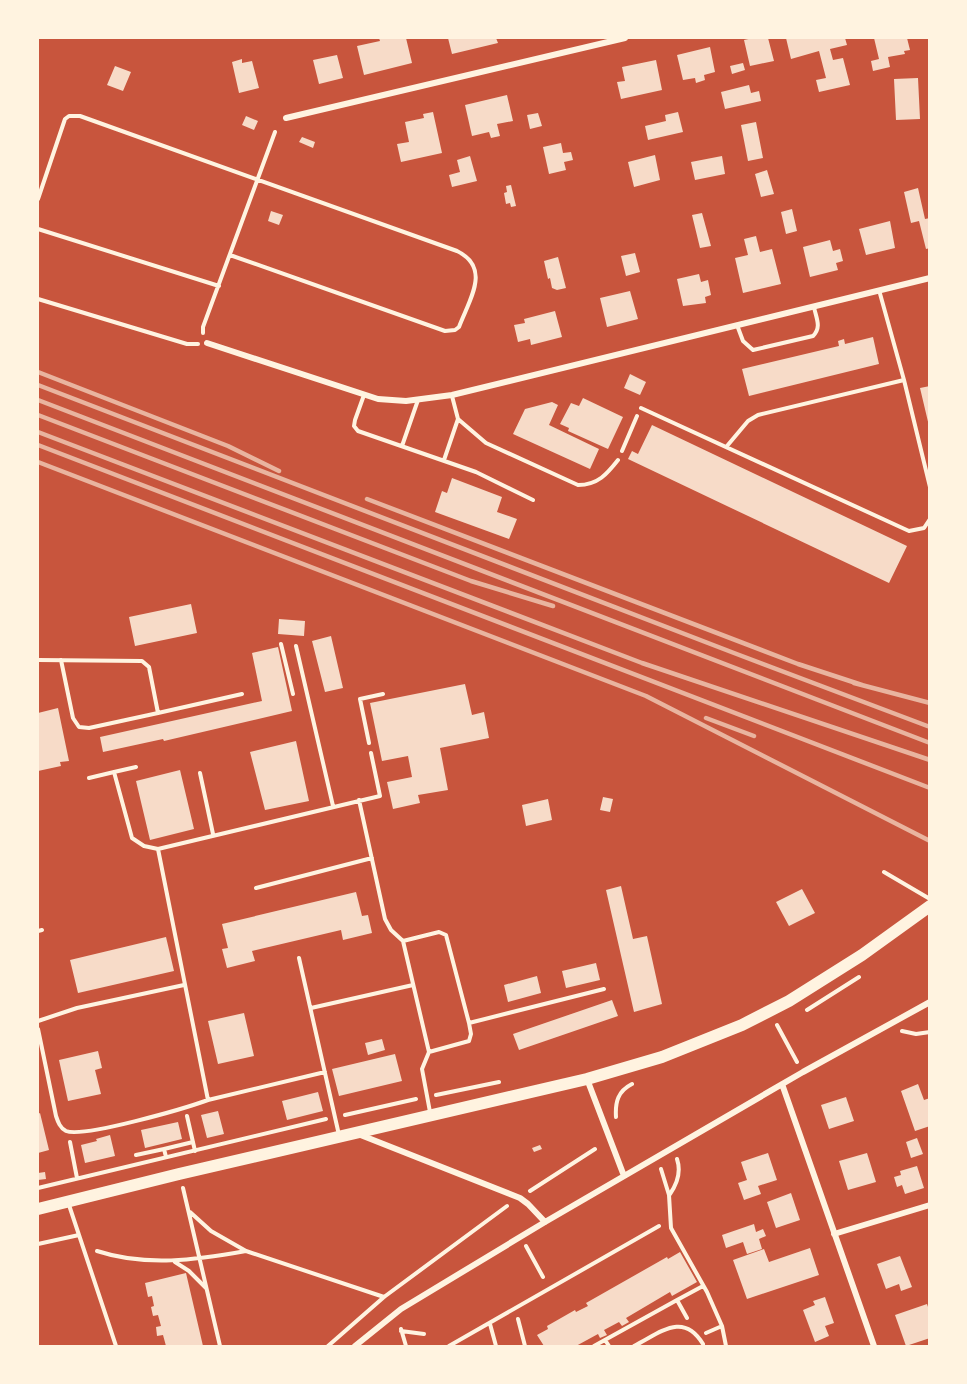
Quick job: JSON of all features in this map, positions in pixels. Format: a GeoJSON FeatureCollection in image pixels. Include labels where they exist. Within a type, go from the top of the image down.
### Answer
{"type":"FeatureCollection","features":[{"type":"Feature","properties":{"kind":"main road"},"geometry":{"type":"LineString","coordinates":[[38,1209],[587,1079],[690,1047],[742,1025],[833,975],[930,906]]}},
{"type":"Feature","properties":{"kind":"street"},"geometry":{"type":"LineString","coordinates":[[286,118],[625,38]]}},
{"type":"Feature","properties":{"kind":"street"},"geometry":{"type":"LineString","coordinates":[[207,343],[364,395],[391,401],[418,400],[452,395],[930,278]]}},
{"type":"Feature","properties":{"kind":"street"},"geometry":{"type":"LineString","coordinates":[[355,1347],[401,1310],[545,1222],[782,1084],[930,1002]]}},
{"type":"Feature","properties":{"kind":"street"},"geometry":{"type":"LineString","coordinates":[[587,1079],[624,1176]]}},
{"type":"Feature","properties":{"kind":"street"},"geometry":{"type":"LineString","coordinates":[[782,1084],[874,1347]]}},
{"type":"Feature","properties":{"kind":"street"},"geometry":{"type":"LineString","coordinates":[[354,1133],[520,1198],[545,1222]]}},
{"type":"Feature","properties":{"kind":"street"},"geometry":{"type":"LineString","coordinates":[[834,1234],[930,1205]]}},
{"type":"Feature","properties":{"kind":"lane"},"geometry":{"type":"LineString","coordinates":[[878,290],[904,380],[930,487]]}},
{"type":"Feature","properties":{"kind":"lane"},"geometry":{"type":"LineString","coordinates":[[737,324],[743,341],[753,350],[813,336],[819,326],[813,306]]}},
{"type":"Feature","properties":{"kind":"lane"},"geometry":{"type":"LineString","coordinates":[[727,446],[748,421],[758,416],[904,380]]}},
{"type":"Feature","properties":{"kind":"lane"},"geometry":{"type":"LineString","coordinates":[[364,395],[355,420],[354,426],[358,431],[476,472],[533,500]]}},
{"type":"Feature","properties":{"kind":"lane"},"geometry":{"type":"LineString","coordinates":[[444,460],[458,419],[452,395]]}},
{"type":"Feature","properties":{"kind":"lane"},"geometry":{"type":"LineString","coordinates":[[402,446],[418,400]]}},
{"type":"Feature","properties":{"kind":"lane"},"geometry":{"type":"LineString","coordinates":[[641,408],[909,531],[924,528],[930,519]]}},
{"type":"Feature","properties":{"kind":"lane"},"geometry":{"type":"LineString","coordinates":[[458,419],[486,444],[578,484],[588,485],[599,481],[618,460]]}},
{"type":"Feature","properties":{"kind":"lane"},"geometry":{"type":"LineString","coordinates":[[296,646],[333,806]]}},
{"type":"Feature","properties":{"kind":"lane"},"geometry":{"type":"LineString","coordinates":[[38,660],[142,661],[149,667],[158,713]]}},
{"type":"Feature","properties":{"kind":"lane"},"geometry":{"type":"LineString","coordinates":[[61,660],[73,718],[79,727],[89,728],[242,694]]}},
{"type":"Feature","properties":{"kind":"lane"},"geometry":{"type":"LineString","coordinates":[[114,772],[132,837],[144,846],[158,849],[213,834],[380,796],[371,753]]}},
{"type":"Feature","properties":{"kind":"lane"},"geometry":{"type":"LineString","coordinates":[[89,777],[136,767]]}},
{"type":"Feature","properties":{"kind":"lane"},"geometry":{"type":"LineString","coordinates":[[200,773],[213,834]]}},
{"type":"Feature","properties":{"kind":"lane"},"geometry":{"type":"LineString","coordinates":[[359,800],[387,924],[403,941],[429,1052],[422,1069],[431,1115]]}},
{"type":"Feature","properties":{"kind":"lane"},"geometry":{"type":"LineString","coordinates":[[158,849],[208,1100]]}},
{"type":"Feature","properties":{"kind":"lane"},"geometry":{"type":"LineString","coordinates":[[256,888],[372,858]]}},
{"type":"Feature","properties":{"kind":"lane"},"geometry":{"type":"LineString","coordinates":[[884,872],[930,899]]}},
{"type":"Feature","properties":{"kind":"lane"},"geometry":{"type":"LineString","coordinates":[[403,941],[439,932],[446,935],[469,1023],[471,1034],[469,1041],[429,1052]]}},
{"type":"Feature","properties":{"kind":"lane"},"geometry":{"type":"LineString","coordinates":[[299,958],[339,1136]]}},
{"type":"Feature","properties":{"kind":"lane"},"geometry":{"type":"LineString","coordinates":[[38,1021],[77,1008],[184,985]]}},
{"type":"Feature","properties":{"kind":"lane"},"geometry":{"type":"LineString","coordinates":[[311,1008],[413,985]]}},
{"type":"Feature","properties":{"kind":"lane"},"geometry":{"type":"LineString","coordinates":[[469,1023],[604,989]]}},
{"type":"Feature","properties":{"kind":"lane"},"geometry":{"type":"LineString","coordinates":[[38,1029],[56,1116],[63,1129],[68,1132],[92,1131],[325,1072]]}},
{"type":"Feature","properties":{"kind":"lane"},"geometry":{"type":"LineString","coordinates":[[68,1202],[116,1347]]}},
{"type":"Feature","properties":{"kind":"lane"},"geometry":{"type":"LineString","coordinates":[[449,1347],[659,1226]]}},
{"type":"Feature","properties":{"kind":"lane"},"geometry":{"type":"LineString","coordinates":[[38,1244],[79,1235]]}},
{"type":"Feature","properties":{"kind":"lane"},"geometry":{"type":"LineString","coordinates":[[490,1324],[496,1347]]}},
{"type":"Feature","properties":{"kind":"lane"},"geometry":{"type":"LineString","coordinates":[[634,1347],[667,1329],[678,1326],[690,1328],[703,1344]]}},
{"type":"Feature","properties":{"kind":"path"},"geometry":{"type":"LineString","coordinates":[[38,199],[65,119],[73,115],[80,116],[457,251],[473,262],[476,268],[476,280],[459,327],[444,331],[230,255]]}},
{"type":"Feature","properties":{"kind":"path"},"geometry":{"type":"LineString","coordinates":[[38,298],[187,344],[207,343],[203,327],[275,132]]}},
{"type":"Feature","properties":{"kind":"path"},"geometry":{"type":"LineString","coordinates":[[38,229],[219,286]]}},
{"type":"Feature","properties":{"kind":"path"},"geometry":{"type":"LineString","coordinates":[[618,460],[641,408]]}},
{"type":"Feature","properties":{"kind":"path"},"geometry":{"type":"LineString","coordinates":[[371,753],[360,699],[383,694]]}},
{"type":"Feature","properties":{"kind":"path"},"geometry":{"type":"LineString","coordinates":[[893,1023],[896,1028],[907,1033],[930,1032]]}},
{"type":"Feature","properties":{"kind":"path"},"geometry":{"type":"LineString","coordinates":[[777,1025],[797,1062]]}},
{"type":"Feature","properties":{"kind":"path"},"geometry":{"type":"LineString","coordinates":[[619,1125],[616,1106],[620,1091],[635,1082]]}},
{"type":"Feature","properties":{"kind":"path"},"geometry":{"type":"LineString","coordinates":[[38,1188],[471,1087]]}},
{"type":"Feature","properties":{"kind":"path"},"geometry":{"type":"LineString","coordinates":[[185,1108],[195,1150]]}},
{"type":"Feature","properties":{"kind":"path"},"geometry":{"type":"LineString","coordinates":[[68,1132],[77,1179]]}},
{"type":"Feature","properties":{"kind":"path"},"geometry":{"type":"LineString","coordinates":[[136,1155],[193,1142]]}},
{"type":"Feature","properties":{"kind":"path"},"geometry":{"type":"LineString","coordinates":[[164,1149],[166,1157]]}},
{"type":"Feature","properties":{"kind":"path"},"geometry":{"type":"LineString","coordinates":[[530,1191],[595,1149]]}},
{"type":"Feature","properties":{"kind":"path"},"geometry":{"type":"LineString","coordinates":[[669,1195],[674,1188],[678,1174],[677,1159]]}},
{"type":"Feature","properties":{"kind":"path"},"geometry":{"type":"LineString","coordinates":[[660,1169],[669,1195],[671,1228],[722,1326],[726,1347]]}},
{"type":"Feature","properties":{"kind":"path"},"geometry":{"type":"LineString","coordinates":[[183,1188],[220,1347]]}},
{"type":"Feature","properties":{"kind":"path"},"geometry":{"type":"LineString","coordinates":[[328,1347],[384,1297],[508,1206]]}},
{"type":"Feature","properties":{"kind":"path"},"geometry":{"type":"LineString","coordinates":[[190,1212],[211,1231],[246,1251],[384,1297]]}},
{"type":"Feature","properties":{"kind":"path"},"geometry":{"type":"LineString","coordinates":[[521,1237],[543,1277]]}},
{"type":"Feature","properties":{"kind":"path"},"geometry":{"type":"LineString","coordinates":[[84,1249],[125,1260],[172,1261],[246,1251]]}},
{"type":"Feature","properties":{"kind":"path"},"geometry":{"type":"LineString","coordinates":[[172,1261],[189,1271],[207,1290]]}},
{"type":"Feature","properties":{"kind":"path"},"geometry":{"type":"LineString","coordinates":[[594,1347],[703,1286]]}},
{"type":"Feature","properties":{"kind":"path"},"geometry":{"type":"LineString","coordinates":[[677,1300],[687,1316],[690,1328]]}},
{"type":"Feature","properties":{"kind":"path"},"geometry":{"type":"LineString","coordinates":[[699,1337],[722,1326]]}},
{"type":"Feature","properties":{"kind":"path"},"geometry":{"type":"LineString","coordinates":[[405,1347],[401,1328],[424,1334]]}},
{"type":"Feature","properties":{"kind":"path"},"geometry":{"type":"LineString","coordinates":[[606,1340],[609,1347]]}},
{"type":"Feature","properties":{"kind":"building"},"geometry":{"type":"Polygon","coordinates":[[[379,38],[406,38],[412,63],[364,75],[357,46],[380,41],[379,38]]]}},
{"type":"Feature","properties":{"kind":"building"},"geometry":{"type":"Polygon","coordinates":[[[448,38],[496,38],[498,43],[452,54],[448,38]]]}},
{"type":"Feature","properties":{"kind":"building"},"geometry":{"type":"Polygon","coordinates":[[[768,38],[774,61],[750,66],[744,40],[768,38]]]}},
{"type":"Feature","properties":{"kind":"building"},"geometry":{"type":"Polygon","coordinates":[[[786,38],[845,38],[847,45],[830,49],[833,60],[843,58],[850,85],[819,92],[816,80],[826,78],[819,51],[791,59],[786,38]]]}},
{"type":"Feature","properties":{"kind":"building"},"geometry":{"type":"Polygon","coordinates":[[[874,38],[907,38],[910,50],[904,51],[905,54],[888,57],[890,67],[873,71],[871,61],[879,59],[874,38]]]}},
{"type":"Feature","properties":{"kind":"building"},"geometry":{"type":"Polygon","coordinates":[[[710,47],[715,72],[704,75],[705,80],[696,83],[695,78],[683,80],[677,55],[710,47]]]}},
{"type":"Feature","properties":{"kind":"building"},"geometry":{"type":"Polygon","coordinates":[[[337,55],[343,78],[319,84],[313,60],[337,55]]]}},
{"type":"Feature","properties":{"kind":"building"},"geometry":{"type":"Polygon","coordinates":[[[242,59],[242,63],[252,61],[259,88],[239,93],[232,62],[242,59]]]}},
{"type":"Feature","properties":{"kind":"building"},"geometry":{"type":"Polygon","coordinates":[[[656,60],[662,90],[621,99],[617,82],[625,81],[622,67],[656,60]]]}},
{"type":"Feature","properties":{"kind":"building"},"geometry":{"type":"Polygon","coordinates":[[[743,63],[745,70],[732,74],[730,66],[743,63]]]}},
{"type":"Feature","properties":{"kind":"building"},"geometry":{"type":"Polygon","coordinates":[[[115,66],[131,72],[123,91],[107,85],[115,66]]]}},
{"type":"Feature","properties":{"kind":"building"},"geometry":{"type":"Polygon","coordinates":[[[918,78],[920,119],[896,120],[894,79],[918,78]]]}},
{"type":"Feature","properties":{"kind":"building"},"geometry":{"type":"Polygon","coordinates":[[[749,85],[751,93],[759,91],[761,101],[725,109],[721,92],[749,85]]]}},
{"type":"Feature","properties":{"kind":"building"},"geometry":{"type":"Polygon","coordinates":[[[507,95],[513,121],[497,124],[500,136],[491,138],[489,132],[472,136],[465,105],[507,95]]]}},
{"type":"Feature","properties":{"kind":"building"},"geometry":{"type":"Polygon","coordinates":[[[433,112],[442,153],[401,162],[397,144],[409,142],[405,122],[424,118],[423,114],[433,112]]]}},
{"type":"Feature","properties":{"kind":"building"},"geometry":{"type":"Polygon","coordinates":[[[678,112],[683,132],[648,140],[645,126],[666,121],[665,115],[678,112]]]}},
{"type":"Feature","properties":{"kind":"building"},"geometry":{"type":"Polygon","coordinates":[[[538,113],[542,126],[530,129],[527,115],[538,113]]]}},
{"type":"Feature","properties":{"kind":"building"},"geometry":{"type":"Polygon","coordinates":[[[246,116],[258,121],[254,130],[242,125],[246,116]]]}},
{"type":"Feature","properties":{"kind":"building"},"geometry":{"type":"Polygon","coordinates":[[[756,122],[763,158],[748,161],[741,125],[756,122]]]}},
{"type":"Feature","properties":{"kind":"building"},"geometry":{"type":"Polygon","coordinates":[[[302,137],[315,142],[313,148],[299,142],[302,137]]]}},
{"type":"Feature","properties":{"kind":"building"},"geometry":{"type":"Polygon","coordinates":[[[561,143],[563,153],[571,152],[573,160],[564,162],[566,170],[549,174],[543,147],[561,143]]]}},
{"type":"Feature","properties":{"kind":"building"},"geometry":{"type":"Polygon","coordinates":[[[655,155],[660,180],[634,187],[628,162],[655,155]]]}},
{"type":"Feature","properties":{"kind":"building"},"geometry":{"type":"Polygon","coordinates":[[[470,156],[477,181],[452,187],[449,175],[460,172],[457,160],[470,156]]]}},
{"type":"Feature","properties":{"kind":"building"},"geometry":{"type":"Polygon","coordinates":[[[722,156],[725,174],[695,180],[691,162],[722,156]]]}},
{"type":"Feature","properties":{"kind":"building"},"geometry":{"type":"Polygon","coordinates":[[[767,170],[774,194],[761,197],[755,174],[767,170]]]}},
{"type":"Feature","properties":{"kind":"building"},"geometry":{"type":"Polygon","coordinates":[[[511,185],[516,206],[511,207],[510,203],[506,204],[504,193],[507,192],[506,186],[511,185]]]}},
{"type":"Feature","properties":{"kind":"building"},"geometry":{"type":"Polygon","coordinates":[[[918,188],[925,219],[930,218],[930,248],[926,249],[919,221],[911,223],[904,192],[918,188]]]}},
{"type":"Feature","properties":{"kind":"building"},"geometry":{"type":"Polygon","coordinates":[[[792,209],[797,231],[786,234],[781,212],[792,209]]]}},
{"type":"Feature","properties":{"kind":"building"},"geometry":{"type":"Polygon","coordinates":[[[271,211],[283,215],[279,225],[268,221],[271,211]]]}},
{"type":"Feature","properties":{"kind":"building"},"geometry":{"type":"Polygon","coordinates":[[[702,213],[711,246],[700,248],[692,215],[702,213]]]}},
{"type":"Feature","properties":{"kind":"building"},"geometry":{"type":"Polygon","coordinates":[[[890,221],[895,248],[866,255],[859,229],[890,221]]]}},
{"type":"Feature","properties":{"kind":"building"},"geometry":{"type":"Polygon","coordinates":[[[756,236],[760,252],[772,249],[781,284],[743,293],[735,258],[748,255],[744,239],[756,236]]]}},
{"type":"Feature","properties":{"kind":"building"},"geometry":{"type":"Polygon","coordinates":[[[830,240],[833,251],[840,249],[843,261],[836,263],[838,270],[810,277],[803,247],[830,240]]]}},
{"type":"Feature","properties":{"kind":"building"},"geometry":{"type":"Polygon","coordinates":[[[635,253],[640,272],[626,276],[621,256],[635,253]]]}},
{"type":"Feature","properties":{"kind":"building"},"geometry":{"type":"Polygon","coordinates":[[[558,257],[566,288],[557,290],[552,288],[544,261],[558,257]]]}},
{"type":"Feature","properties":{"kind":"building"},"geometry":{"type":"Polygon","coordinates":[[[699,274],[701,282],[708,280],[711,295],[705,297],[706,303],[683,306],[677,279],[699,274]]]}},
{"type":"Feature","properties":{"kind":"building"},"geometry":{"type":"Polygon","coordinates":[[[630,291],[638,319],[607,327],[600,298],[630,291]]]}},
{"type":"Feature","properties":{"kind":"building"},"geometry":{"type":"Polygon","coordinates":[[[555,311],[562,337],[531,345],[530,339],[518,342],[514,325],[525,323],[524,319],[555,311]]]}},
{"type":"Feature","properties":{"kind":"building"},"geometry":{"type":"Polygon","coordinates":[[[873,337],[879,364],[749,396],[742,369],[839,346],[838,341],[844,339],[845,344],[873,337]]]}},
{"type":"Feature","properties":{"kind":"building"},"geometry":{"type":"Polygon","coordinates":[[[630,374],[646,382],[640,395],[624,388],[630,374]]]}},
{"type":"Feature","properties":{"kind":"building"},"geometry":{"type":"Polygon","coordinates":[[[930,386],[930,426],[929,426],[920,388],[930,386]]]}},
{"type":"Feature","properties":{"kind":"building"},"geometry":{"type":"Polygon","coordinates":[[[583,398],[623,417],[608,449],[568,431],[569,428],[560,424],[571,403],[579,406],[583,398]]]}},
{"type":"Feature","properties":{"kind":"building"},"geometry":{"type":"Polygon","coordinates":[[[552,402],[558,405],[549,425],[599,449],[590,469],[513,434],[525,409],[552,402]]]}},
{"type":"Feature","properties":{"kind":"building"},"geometry":{"type":"Polygon","coordinates":[[[652,425],[907,546],[889,583],[628,459],[632,451],[638,454],[652,425]]]}},
{"type":"Feature","properties":{"kind":"building"},"geometry":{"type":"Polygon","coordinates":[[[452,478],[502,497],[497,512],[517,519],[509,539],[435,512],[442,491],[447,493],[452,478]]]}},
{"type":"Feature","properties":{"kind":"building"},"geometry":{"type":"Polygon","coordinates":[[[191,604],[197,633],[135,646],[129,617],[191,604]]]}},
{"type":"Feature","properties":{"kind":"building"},"geometry":{"type":"Polygon","coordinates":[[[279,619],[305,621],[304,636],[278,634],[279,619]]]}},
{"type":"Feature","properties":{"kind":"building"},"geometry":{"type":"Polygon","coordinates":[[[331,636],[343,688],[325,692],[312,641],[331,636]]]}},
{"type":"Feature","properties":{"kind":"building"},"geometry":{"type":"Polygon","coordinates":[[[278,647],[292,711],[164,741],[163,739],[103,752],[100,737],[262,701],[252,653],[278,647]]]}},
{"type":"Feature","properties":{"kind":"building"},"geometry":{"type":"Polygon","coordinates":[[[465,684],[472,715],[484,712],[489,738],[440,748],[448,790],[418,795],[420,803],[393,809],[387,782],[412,777],[408,756],[382,761],[370,703],[465,684]]]}},
{"type":"Feature","properties":{"kind":"building"},"geometry":{"type":"Polygon","coordinates":[[[58,708],[69,761],[60,762],[61,766],[38,771],[38,713],[58,708]]]}},
{"type":"Feature","properties":{"kind":"building"},"geometry":{"type":"Polygon","coordinates":[[[296,741],[309,801],[265,810],[250,752],[296,741]]]}},
{"type":"Feature","properties":{"kind":"building"},"geometry":{"type":"Polygon","coordinates":[[[180,770],[194,829],[150,840],[136,781],[180,770]]]}},
{"type":"Feature","properties":{"kind":"building"},"geometry":{"type":"Polygon","coordinates":[[[603,797],[613,799],[610,812],[600,810],[603,797]]]}},
{"type":"Feature","properties":{"kind":"building"},"geometry":{"type":"Polygon","coordinates":[[[548,799],[552,820],[526,826],[522,805],[548,799]]]}},
{"type":"Feature","properties":{"kind":"building"},"geometry":{"type":"Polygon","coordinates":[[[621,886],[633,939],[647,936],[662,1004],[634,1012],[606,890],[621,886]]]}},
{"type":"Feature","properties":{"kind":"building"},"geometry":{"type":"Polygon","coordinates":[[[802,889],[815,913],[789,926],[776,902],[802,889]]]}},
{"type":"Feature","properties":{"kind":"building"},"geometry":{"type":"Polygon","coordinates":[[[356,892],[362,916],[368,915],[372,933],[343,940],[341,930],[252,951],[255,961],[227,968],[222,949],[228,948],[222,924],[356,892]]]}},
{"type":"Feature","properties":{"kind":"building"},"geometry":{"type":"Polygon","coordinates":[[[166,937],[174,971],[78,993],[70,960],[166,937]]]}},
{"type":"Feature","properties":{"kind":"building"},"geometry":{"type":"Polygon","coordinates":[[[596,963],[600,980],[566,988],[562,971],[596,963]]]}},
{"type":"Feature","properties":{"kind":"building"},"geometry":{"type":"Polygon","coordinates":[[[537,976],[541,993],[508,1002],[504,985],[537,976]]]}},
{"type":"Feature","properties":{"kind":"building"},"geometry":{"type":"Polygon","coordinates":[[[612,1000],[618,1016],[519,1050],[513,1034],[612,1000]]]}},
{"type":"Feature","properties":{"kind":"building"},"geometry":{"type":"Polygon","coordinates":[[[244,1013],[254,1056],[218,1064],[208,1021],[244,1013]]]}},
{"type":"Feature","properties":{"kind":"building"},"geometry":{"type":"Polygon","coordinates":[[[382,1039],[385,1050],[368,1055],[365,1043],[382,1039]]]}},
{"type":"Feature","properties":{"kind":"building"},"geometry":{"type":"Polygon","coordinates":[[[98,1051],[102,1068],[95,1070],[101,1094],[68,1101],[59,1060],[98,1051]]]}},
{"type":"Feature","properties":{"kind":"building"},"geometry":{"type":"Polygon","coordinates":[[[395,1054],[402,1081],[339,1096],[332,1069],[395,1054]]]}},
{"type":"Feature","properties":{"kind":"building"},"geometry":{"type":"Polygon","coordinates":[[[918,1084],[924,1100],[930,1098],[930,1126],[915,1131],[901,1091],[918,1084]]]}},
{"type":"Feature","properties":{"kind":"building"},"geometry":{"type":"Polygon","coordinates":[[[318,1092],[323,1111],[287,1120],[282,1101],[318,1092]]]}},
{"type":"Feature","properties":{"kind":"building"},"geometry":{"type":"Polygon","coordinates":[[[846,1097],[854,1121],[829,1129],[821,1105],[846,1097]]]}},
{"type":"Feature","properties":{"kind":"building"},"geometry":{"type":"Polygon","coordinates":[[[218,1111],[224,1134],[207,1138],[201,1115],[218,1111]]]}},
{"type":"Feature","properties":{"kind":"building"},"geometry":{"type":"Polygon","coordinates":[[[40,1113],[49,1150],[38,1153],[38,1114],[40,1113]]]}},
{"type":"Feature","properties":{"kind":"building"},"geometry":{"type":"Polygon","coordinates":[[[178,1122],[182,1139],[145,1148],[141,1130],[178,1122]]]}},
{"type":"Feature","properties":{"kind":"building"},"geometry":{"type":"Polygon","coordinates":[[[110,1135],[115,1156],[85,1163],[81,1145],[110,1135]]]}},
{"type":"Feature","properties":{"kind":"building"},"geometry":{"type":"Polygon","coordinates":[[[917,1138],[923,1154],[911,1158],[906,1142],[917,1138]]]}},
{"type":"Feature","properties":{"kind":"building"},"geometry":{"type":"Polygon","coordinates":[[[540,1145],[542,1149],[534,1152],[532,1148],[540,1145]]]}},
{"type":"Feature","properties":{"kind":"building"},"geometry":{"type":"Polygon","coordinates":[[[768,1153],[777,1180],[758,1186],[761,1194],[744,1200],[738,1183],[747,1180],[741,1162],[768,1153]]]}},
{"type":"Feature","properties":{"kind":"building"},"geometry":{"type":"Polygon","coordinates":[[[867,1153],[876,1182],[848,1190],[839,1161],[867,1153]]]}},
{"type":"Feature","properties":{"kind":"building"},"geometry":{"type":"Polygon","coordinates":[[[917,1166],[924,1188],[905,1194],[902,1185],[897,1187],[894,1177],[901,1175],[900,1171],[917,1166]]]}},
{"type":"Feature","properties":{"kind":"building"},"geometry":{"type":"Polygon","coordinates":[[[45,1172],[46,1179],[38,1180],[38,1173],[45,1172]]]}},
{"type":"Feature","properties":{"kind":"building"},"geometry":{"type":"Polygon","coordinates":[[[791,1193],[800,1220],[776,1228],[767,1202],[791,1193]]]}},
{"type":"Feature","properties":{"kind":"building"},"geometry":{"type":"Polygon","coordinates":[[[754,1224],[756,1232],[763,1229],[766,1236],[759,1239],[762,1249],[747,1254],[743,1242],[726,1248],[722,1235],[754,1224]]]}},
{"type":"Feature","properties":{"kind":"building"},"geometry":{"type":"Polygon","coordinates":[[[810,1248],[819,1275],[747,1299],[733,1260],[764,1249],[769,1262],[810,1248]]]}},
{"type":"Feature","properties":{"kind":"building"},"geometry":{"type":"Polygon","coordinates":[[[680,1252],[697,1282],[672,1296],[670,1292],[626,1318],[629,1322],[622,1326],[619,1322],[604,1330],[607,1335],[600,1338],[598,1334],[576,1346],[544,1346],[537,1335],[548,1329],[547,1326],[575,1310],[576,1312],[588,1306],[586,1303],[667,1257],[668,1259],[680,1252]]]}},
{"type":"Feature","properties":{"kind":"building"},"geometry":{"type":"Polygon","coordinates":[[[900,1256],[912,1287],[901,1291],[899,1284],[886,1289],[877,1264],[900,1256]]]}},
{"type":"Feature","properties":{"kind":"building"},"geometry":{"type":"Polygon","coordinates":[[[186,1273],[203,1346],[166,1346],[163,1335],[157,1336],[156,1327],[161,1326],[158,1315],[153,1316],[152,1296],[148,1297],[145,1283],[186,1273]]]}},
{"type":"Feature","properties":{"kind":"building"},"geometry":{"type":"Polygon","coordinates":[[[825,1297],[834,1323],[825,1326],[829,1336],[815,1342],[803,1310],[815,1305],[813,1301],[825,1297]]]}},
{"type":"Feature","properties":{"kind":"building"},"geometry":{"type":"Polygon","coordinates":[[[927,1304],[930,1313],[930,1338],[906,1346],[895,1315],[927,1304]]]}},
{"type":"Feature","properties":{"kind":"railway"},"geometry":{"type":"LineString","coordinates":[[38,372],[228,446],[279,471]]}},
{"type":"Feature","properties":{"kind":"railway"},"geometry":{"type":"LineString","coordinates":[[38,385],[930,727]]}},
{"type":"Feature","properties":{"kind":"railway"},"geometry":{"type":"LineString","coordinates":[[38,400],[930,743]]}},
{"type":"Feature","properties":{"kind":"railway"},"geometry":{"type":"LineString","coordinates":[[38,415],[471,581],[553,606]]}},
{"type":"Feature","properties":{"kind":"railway"},"geometry":{"type":"LineString","coordinates":[[38,432],[642,663],[930,760]]}},
{"type":"Feature","properties":{"kind":"railway"},"geometry":{"type":"LineString","coordinates":[[38,445],[930,788]]}},
{"type":"Feature","properties":{"kind":"railway"},"geometry":{"type":"LineString","coordinates":[[38,462],[646,696],[930,841]]}},
{"type":"Feature","properties":{"kind":"railway"},"geometry":{"type":"LineString","coordinates":[[367,499],[798,664],[862,685]]}},
{"type":"Feature","properties":{"kind":"railway"},"geometry":{"type":"LineString","coordinates":[[854,683],[930,703]]}},
{"type":"Feature","properties":{"kind":"railway"},"geometry":{"type":"LineString","coordinates":[[706,718],[754,736]]}}]}
